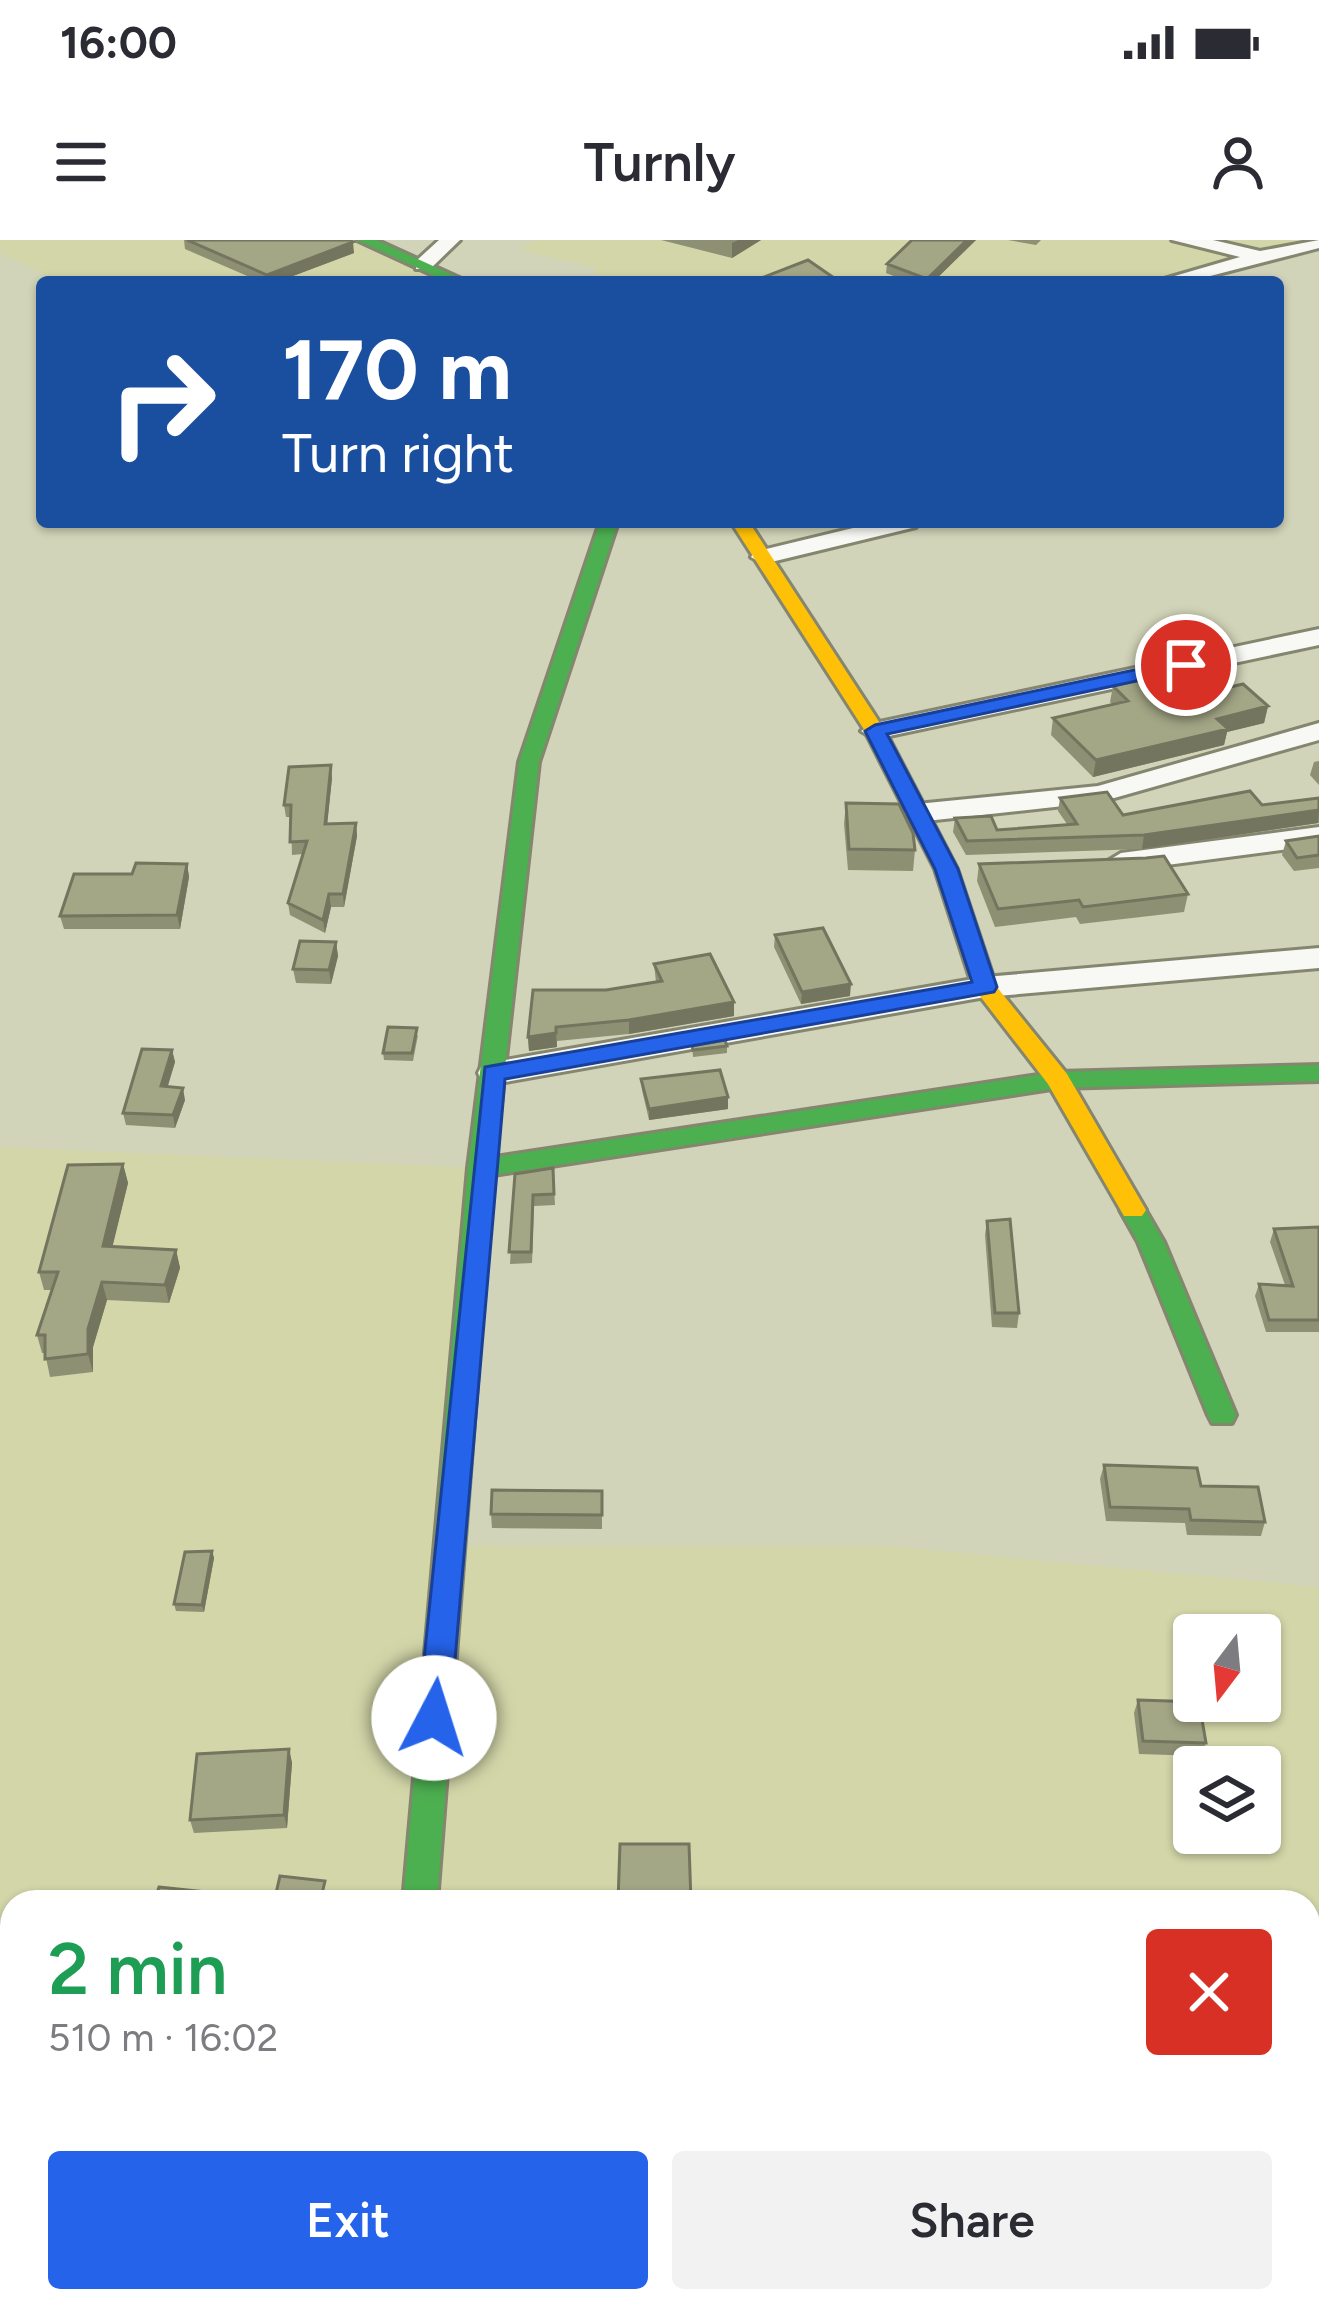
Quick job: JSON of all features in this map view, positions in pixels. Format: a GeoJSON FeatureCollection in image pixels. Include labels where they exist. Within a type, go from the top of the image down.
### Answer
{"type":"FeatureCollection","features":[{"type":"Feature","properties":{"kind":"main road"},"geometry":{"type":"LineString","coordinates":[[364,240],[448,276]]}},
{"type":"Feature","properties":{"kind":"main road"},"geometry":{"type":"LineString","coordinates":[[421,1890],[481,1168],[529,762],[606,528]]}},
{"type":"Feature","properties":{"kind":"main road"},"geometry":{"type":"LineString","coordinates":[[744,528],[875,731],[917,813],[957,868],[985,987],[1058,1080],[1151,1242],[1222,1415]]}},
{"type":"Feature","properties":{"kind":"main road"},"geometry":{"type":"LineString","coordinates":[[481,1168],[1058,1080],[1319,1073]]}},
{"type":"Feature","properties":{"kind":"street"},"geometry":{"type":"LineString","coordinates":[[423,265],[450,240]]}},
{"type":"Feature","properties":{"kind":"street"},"geometry":{"type":"LineString","coordinates":[[1182,240],[1268,255]]}},
{"type":"Feature","properties":{"kind":"street"},"geometry":{"type":"LineString","coordinates":[[1187,276],[1319,242]]}},
{"type":"Feature","properties":{"kind":"street"},"geometry":{"type":"LineString","coordinates":[[763,557],[883,528]]}},
{"type":"Feature","properties":{"kind":"street"},"geometry":{"type":"LineString","coordinates":[[875,731],[1319,637]]}},
{"type":"Feature","properties":{"kind":"street"},"geometry":{"type":"LineString","coordinates":[[917,813],[1100,794],[1319,731]]}},
{"type":"Feature","properties":{"kind":"street"},"geometry":{"type":"LineString","coordinates":[[1099,863],[1142,862],[1319,836]]}},
{"type":"Feature","properties":{"kind":"street"},"geometry":{"type":"LineString","coordinates":[[494,1073],[985,987],[1319,958]]}},
{"type":"Feature","properties":{"kind":"shaded area"},"geometry":{"type":"Polygon","coordinates":[[[0,240],[364,240],[447,276],[47,276],[0,253],[0,240]]]}},
{"type":"Feature","properties":{"kind":"shaded area"},"geometry":{"type":"Polygon","coordinates":[[[537,240],[1319,240],[1186,276],[599,276],[594,273],[597,268],[519,250],[537,240]]]}},
{"type":"Feature","properties":{"kind":"shaded area"},"geometry":{"type":"Polygon","coordinates":[[[0,1147],[481,1168],[450,1545],[888,1546],[1319,1587],[1319,1890],[0,1890],[0,1147]]]}},
{"type":"Feature","properties":{"kind":"building"},"geometry":{"type":"Polygon","coordinates":[[[187,240],[350,240],[353,242],[267,275],[187,240]]]}},
{"type":"Feature","properties":{"kind":"building"},"geometry":{"type":"Polygon","coordinates":[[[912,240],[967,240],[930,276],[887,264],[912,240]]]}},
{"type":"Feature","properties":{"kind":"building"},"geometry":{"type":"Polygon","coordinates":[[[808,260],[831,276],[767,276],[808,260]]]}},
{"type":"Feature","properties":{"kind":"building"},"geometry":{"type":"Polygon","coordinates":[[[1160,675],[1186,698],[1243,684],[1268,706],[1217,719],[1228,729],[1096,760],[1053,718],[1128,701],[1113,686],[1160,675]]]}},
{"type":"Feature","properties":{"kind":"building"},"geometry":{"type":"Polygon","coordinates":[[[331,765],[325,824],[356,823],[343,894],[329,894],[323,920],[288,903],[307,841],[290,842],[291,805],[284,805],[289,767],[331,765]]]}},
{"type":"Feature","properties":{"kind":"building"},"geometry":{"type":"Polygon","coordinates":[[[1250,791],[1262,805],[1319,798],[1319,810],[1144,835],[967,841],[955,818],[991,816],[997,830],[1077,824],[1060,798],[1107,792],[1123,815],[1250,791]]]}},
{"type":"Feature","properties":{"kind":"building"},"geometry":{"type":"Polygon","coordinates":[[[846,803],[899,804],[913,833],[915,850],[849,849],[846,803]]]}},
{"type":"Feature","properties":{"kind":"building"},"geometry":{"type":"Polygon","coordinates":[[[1319,836],[1319,855],[1297,858],[1286,841],[1319,836]]]}},
{"type":"Feature","properties":{"kind":"building"},"geometry":{"type":"Polygon","coordinates":[[[1164,856],[1188,894],[1083,907],[1079,900],[998,909],[979,864],[1146,858],[1164,856]]]}},
{"type":"Feature","properties":{"kind":"building"},"geometry":{"type":"Polygon","coordinates":[[[136,863],[187,864],[177,915],[60,916],[74,874],[132,874],[136,863]]]}},
{"type":"Feature","properties":{"kind":"building"},"geometry":{"type":"Polygon","coordinates":[[[823,928],[851,984],[802,992],[775,935],[823,928]]]}},
{"type":"Feature","properties":{"kind":"building"},"geometry":{"type":"Polygon","coordinates":[[[300,941],[336,942],[329,970],[293,969],[300,941]]]}},
{"type":"Feature","properties":{"kind":"building"},"geometry":{"type":"Polygon","coordinates":[[[710,954],[734,1002],[556,1027],[556,1033],[528,1037],[533,990],[606,990],[662,981],[654,964],[710,954]]]}},
{"type":"Feature","properties":{"kind":"building"},"geometry":{"type":"Polygon","coordinates":[[[388,1027],[417,1028],[412,1053],[383,1053],[388,1027]]]}},
{"type":"Feature","properties":{"kind":"building"},"geometry":{"type":"Polygon","coordinates":[[[725,1040],[727,1046],[693,1050],[692,1046],[725,1040]]]}},
{"type":"Feature","properties":{"kind":"building"},"geometry":{"type":"Polygon","coordinates":[[[142,1049],[172,1050],[161,1086],[183,1088],[173,1115],[123,1113],[142,1049]]]}},
{"type":"Feature","properties":{"kind":"building"},"geometry":{"type":"Polygon","coordinates":[[[720,1070],[728,1097],[649,1109],[641,1079],[720,1070]]]}},
{"type":"Feature","properties":{"kind":"building"},"geometry":{"type":"Polygon","coordinates":[[[123,1164],[103,1246],[176,1250],[165,1285],[102,1282],[88,1329],[88,1354],[45,1359],[45,1335],[37,1335],[58,1272],[39,1272],[68,1165],[123,1164]]]}},
{"type":"Feature","properties":{"kind":"building"},"geometry":{"type":"Polygon","coordinates":[[[553,1168],[554,1194],[533,1195],[531,1252],[509,1252],[515,1174],[553,1168]]]}},
{"type":"Feature","properties":{"kind":"building"},"geometry":{"type":"Polygon","coordinates":[[[1010,1219],[1019,1313],[995,1313],[987,1221],[1010,1219]]]}},
{"type":"Feature","properties":{"kind":"building"},"geometry":{"type":"Polygon","coordinates":[[[1319,1227],[1319,1320],[1269,1320],[1259,1284],[1293,1286],[1274,1229],[1319,1227]]]}},
{"type":"Feature","properties":{"kind":"building"},"geometry":{"type":"Polygon","coordinates":[[[1104,1465],[1197,1468],[1201,1486],[1258,1487],[1265,1522],[1191,1520],[1189,1509],[1110,1507],[1104,1465]]]}},
{"type":"Feature","properties":{"kind":"building"},"geometry":{"type":"Polygon","coordinates":[[[492,1490],[602,1491],[602,1515],[491,1514],[492,1490]]]}},
{"type":"Feature","properties":{"kind":"building"},"geometry":{"type":"Polygon","coordinates":[[[212,1551],[202,1605],[174,1604],[185,1552],[212,1551]]]}},
{"type":"Feature","properties":{"kind":"building"},"geometry":{"type":"Polygon","coordinates":[[[1138,1700],[1173,1701],[1173,1722],[1202,1722],[1206,1743],[1143,1741],[1138,1700]]]}},
{"type":"Feature","properties":{"kind":"building"},"geometry":{"type":"Polygon","coordinates":[[[289,1749],[284,1815],[190,1820],[197,1754],[289,1749]]]}},
{"type":"Feature","properties":{"kind":"building"},"geometry":{"type":"Polygon","coordinates":[[[620,1844],[689,1844],[691,1890],[618,1890],[620,1844]]]}},
{"type":"Feature","properties":{"kind":"building"},"geometry":{"type":"Polygon","coordinates":[[[280,1876],[325,1881],[323,1890],[277,1890],[280,1876]]]}},
{"type":"Feature","properties":{"kind":"traffic: fast"},"geometry":{"type":"LineString","coordinates":[[364,240],[447,276]]}},
{"type":"Feature","properties":{"kind":"traffic: fast"},"geometry":{"type":"LineString","coordinates":[[421,1890],[481,1168],[529,762],[607,528]]}},
{"type":"Feature","properties":{"kind":"traffic: fast"},"geometry":{"type":"LineString","coordinates":[[481,1168],[1058,1080],[1319,1073]]}},
{"type":"Feature","properties":{"kind":"traffic: fast"},"geometry":{"type":"LineString","coordinates":[[1133,1210],[1151,1242],[1222,1415]]}},
{"type":"Feature","properties":{"kind":"traffic: slow"},"geometry":{"type":"LineString","coordinates":[[744,528],[875,731],[946,869],[985,987],[1058,1080],[1133,1210]]}},
{"type":"Feature","properties":{"kind":"route"},"geometry":{"type":"LineString","coordinates":[[434,1718],[481,1168],[494,1073],[985,987],[946,869],[875,731],[1186,665]]}}]}
